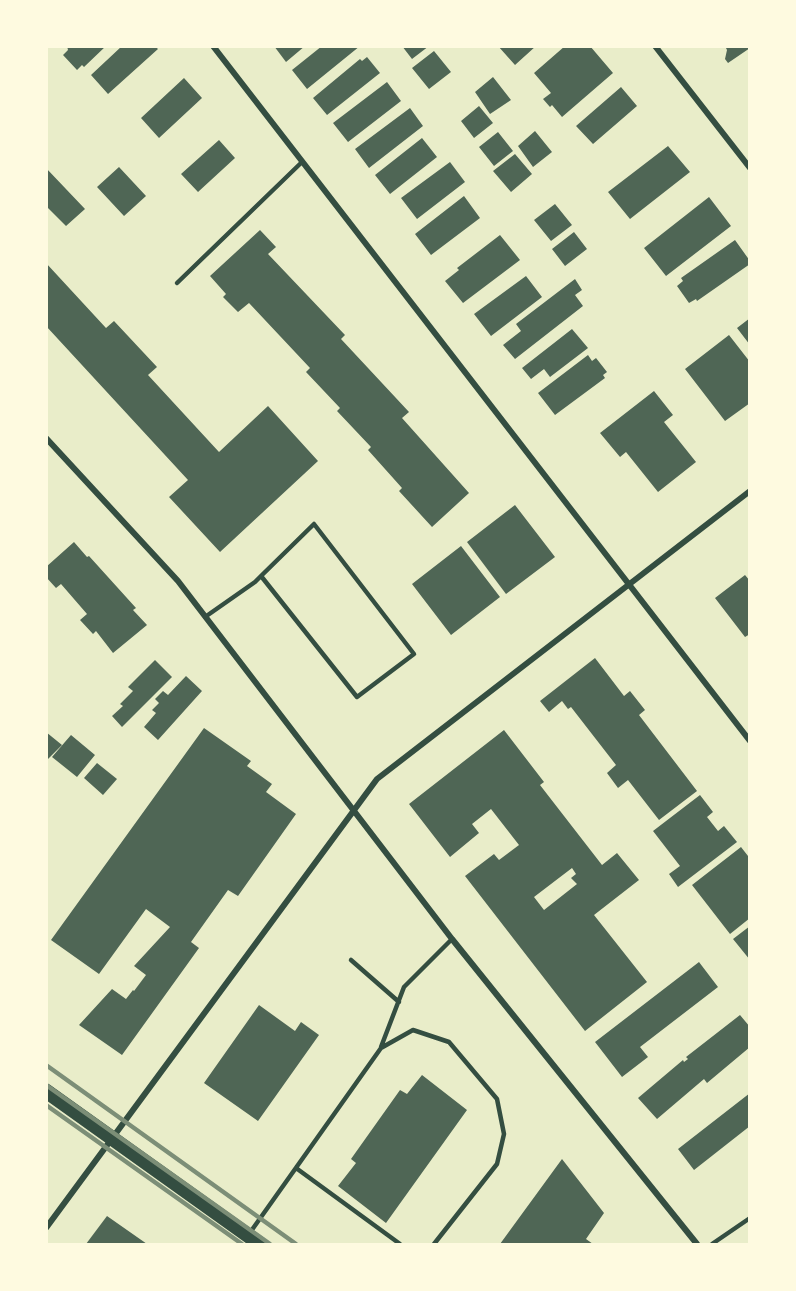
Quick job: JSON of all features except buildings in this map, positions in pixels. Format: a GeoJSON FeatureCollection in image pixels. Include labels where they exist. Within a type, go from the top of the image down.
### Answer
{"type":"FeatureCollection","features":[{"type":"Feature","properties":{"kind":"main road"},"geometry":{"type":"LineString","coordinates":[[46,1091],[254,1240]]}},
{"type":"Feature","properties":{"kind":"street"},"geometry":{"type":"LineString","coordinates":[[213,46],[750,741]]}},
{"type":"Feature","properties":{"kind":"street"},"geometry":{"type":"LineString","coordinates":[[655,46],[750,168]]}},
{"type":"Feature","properties":{"kind":"street"},"geometry":{"type":"LineString","coordinates":[[46,438],[178,580],[452,939],[697,1245]]}},
{"type":"Feature","properties":{"kind":"street"},"geometry":{"type":"LineString","coordinates":[[46,1228],[376,779],[750,491]]}},
{"type":"Feature","properties":{"kind":"lane"},"geometry":{"type":"LineString","coordinates":[[177,283],[302,162]]}},
{"type":"Feature","properties":{"kind":"lane"},"geometry":{"type":"LineString","coordinates":[[206,617],[261,576],[314,524],[414,654],[357,697],[261,576]]}},
{"type":"Feature","properties":{"kind":"lane"},"geometry":{"type":"LineString","coordinates":[[254,1240],[296,1168],[381,1048],[404,987],[452,939]]}},
{"type":"Feature","properties":{"kind":"lane"},"geometry":{"type":"LineString","coordinates":[[351,960],[399,1002]]}},
{"type":"Feature","properties":{"kind":"lane"},"geometry":{"type":"LineString","coordinates":[[381,1048],[413,1030],[449,1042],[497,1099],[504,1134],[497,1164],[434,1245]]}},
{"type":"Feature","properties":{"kind":"lane"},"geometry":{"type":"LineString","coordinates":[[296,1168],[400,1245]]}},
{"type":"Feature","properties":{"kind":"lane"},"geometry":{"type":"LineString","coordinates":[[712,1245],[750,1218]]}},
{"type":"Feature","properties":{"kind":"railway"},"geometry":{"type":"LineString","coordinates":[[46,1065],[296,1244]]}},
{"type":"Feature","properties":{"kind":"railway"},"geometry":{"type":"LineString","coordinates":[[46,1085],[270,1244]]}},
{"type":"Feature","properties":{"kind":"railway"},"geometry":{"type":"LineString","coordinates":[[46,1105],[242,1244]]}}]}
